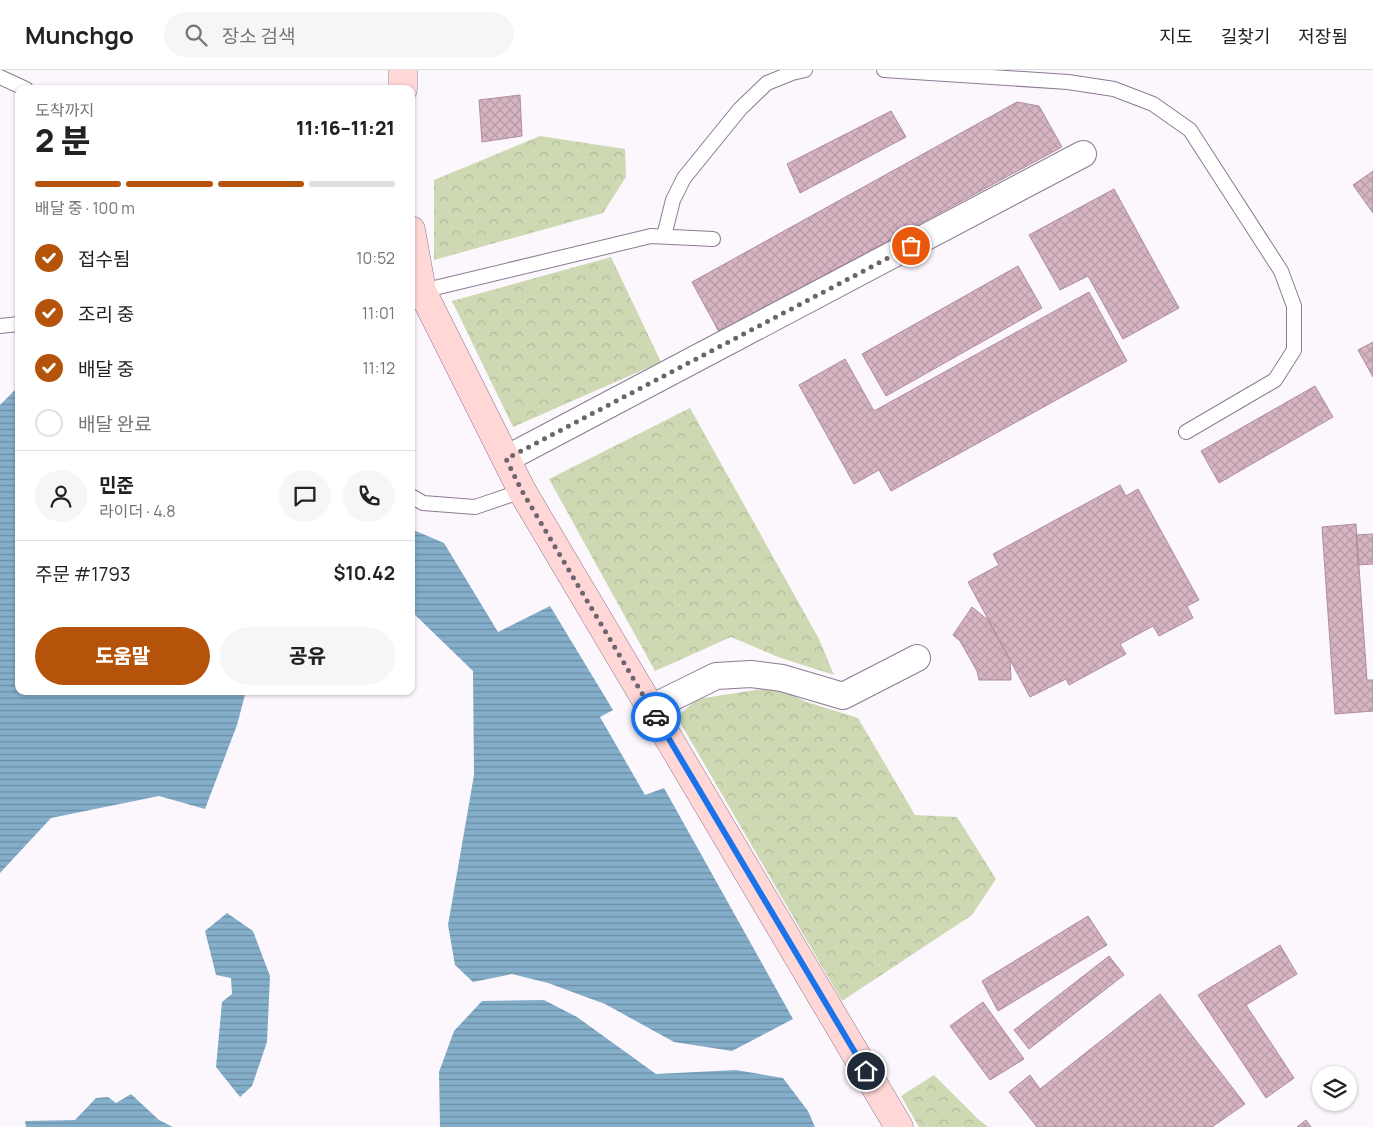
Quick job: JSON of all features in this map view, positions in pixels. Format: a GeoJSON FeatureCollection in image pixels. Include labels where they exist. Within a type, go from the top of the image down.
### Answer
{"type":"FeatureCollection","features":[{"type":"Feature","properties":{"kind":"street"},"geometry":{"type":"LineString","coordinates":[[403,70],[403,85]]}},
{"type":"Feature","properties":{"kind":"street"},"geometry":{"type":"LineString","coordinates":[[506,459],[1083,154]]}},
{"type":"Feature","properties":{"kind":"street"},"geometry":{"type":"LineString","coordinates":[[415,252],[422,291],[522,491],[899,1127]]}},
{"type":"Feature","properties":{"kind":"street"},"geometry":{"type":"LineString","coordinates":[[651,708],[716,676],[751,674],[782,678],[843,696],[917,658]]}},
{"type":"Feature","properties":{"kind":"lane"},"geometry":{"type":"LineString","coordinates":[[664,236],[673,200],[684,178],[740,109],[767,84],[792,72],[805,70]]}},
{"type":"Feature","properties":{"kind":"lane"},"geometry":{"type":"LineString","coordinates":[[884,70],[1068,82],[1114,89],[1153,104],[1190,130],[1281,271],[1294,306],[1294,350],[1275,380],[1186,432]]}},
{"type":"Feature","properties":{"kind":"lane"},"geometry":{"type":"LineString","coordinates":[[0,77],[17,85]]}},
{"type":"Feature","properties":{"kind":"lane"},"geometry":{"type":"LineString","coordinates":[[422,291],[651,236],[713,239]]}},
{"type":"Feature","properties":{"kind":"lane"},"geometry":{"type":"LineString","coordinates":[[0,326],[15,324]]}},
{"type":"Feature","properties":{"kind":"lane"},"geometry":{"type":"LineString","coordinates":[[415,498],[423,503],[475,507],[522,491]]}},
{"type":"Feature","properties":{"kind":"green space"},"geometry":{"type":"Polygon","coordinates":[[[540,136],[625,149],[626,177],[603,213],[434,260],[434,180],[540,136]]]}},
{"type":"Feature","properties":{"kind":"green space"},"geometry":{"type":"Polygon","coordinates":[[[611,257],[661,362],[513,427],[452,301],[611,257]]]}},
{"type":"Feature","properties":{"kind":"green space"},"geometry":{"type":"Polygon","coordinates":[[[690,408],[819,639],[834,675],[778,657],[731,637],[655,671],[549,479],[690,408]]]}},
{"type":"Feature","properties":{"kind":"green space"},"geometry":{"type":"Polygon","coordinates":[[[775,687],[807,702],[858,718],[915,815],[957,817],[996,879],[972,915],[842,1001],[677,717],[697,699],[775,687]]]}},
{"type":"Feature","properties":{"kind":"green space"},"geometry":{"type":"Polygon","coordinates":[[[934,1075],[988,1127],[919,1127],[901,1096],[934,1075]]]}},
{"type":"Feature","properties":{"kind":"water"},"geometry":{"type":"Polygon","coordinates":[[[15,390],[15,695],[245,695],[237,725],[205,809],[159,796],[51,818],[0,873],[0,405],[15,390]]]}},
{"type":"Feature","properties":{"kind":"water"},"geometry":{"type":"Polygon","coordinates":[[[415,531],[444,543],[498,632],[550,606],[613,710],[600,717],[645,795],[664,788],[793,1019],[732,1051],[674,1042],[605,1004],[548,983],[512,974],[473,982],[455,965],[448,925],[474,775],[473,671],[415,615],[415,531]]]}},
{"type":"Feature","properties":{"kind":"water"},"geometry":{"type":"Polygon","coordinates":[[[227,913],[253,931],[270,976],[267,1042],[252,1086],[240,1097],[216,1067],[222,1002],[232,994],[231,978],[216,975],[205,931],[227,913]]]}},
{"type":"Feature","properties":{"kind":"water"},"geometry":{"type":"Polygon","coordinates":[[[544,1000],[577,1017],[656,1074],[736,1070],[783,1078],[808,1111],[815,1127],[440,1127],[439,1072],[454,1031],[482,1001],[544,1000]]]}},
{"type":"Feature","properties":{"kind":"water"},"geometry":{"type":"Polygon","coordinates":[[[131,1094],[159,1120],[173,1127],[26,1127],[25,1121],[75,1120],[96,1098],[108,1097],[116,1103],[131,1094]]]}},
{"type":"Feature","properties":{"kind":"building"},"geometry":{"type":"Polygon","coordinates":[[[520,95],[522,136],[482,142],[479,100],[520,95]]]}},
{"type":"Feature","properties":{"kind":"building"},"geometry":{"type":"Polygon","coordinates":[[[1017,102],[1039,106],[1062,147],[719,332],[692,282],[1017,102]]]}},
{"type":"Feature","properties":{"kind":"building"},"geometry":{"type":"Polygon","coordinates":[[[891,111],[906,137],[800,193],[787,164],[891,111]]]}},
{"type":"Feature","properties":{"kind":"building"},"geometry":{"type":"Polygon","coordinates":[[[1373,171],[1373,213],[1353,185],[1373,171]]]}},
{"type":"Feature","properties":{"kind":"building"},"geometry":{"type":"Polygon","coordinates":[[[1114,189],[1179,308],[1123,339],[1088,276],[1060,290],[1029,235],[1114,189]]]}},
{"type":"Feature","properties":{"kind":"building"},"geometry":{"type":"Polygon","coordinates":[[[1018,266],[1042,308],[886,396],[862,354],[1018,266]]]}},
{"type":"Feature","properties":{"kind":"building"},"geometry":{"type":"Polygon","coordinates":[[[1089,292],[1127,361],[891,491],[879,470],[854,484],[799,385],[845,359],[874,411],[1089,292]]]}},
{"type":"Feature","properties":{"kind":"building"},"geometry":{"type":"Polygon","coordinates":[[[1373,342],[1373,377],[1358,350],[1373,342]]]}},
{"type":"Feature","properties":{"kind":"building"},"geometry":{"type":"Polygon","coordinates":[[[1315,386],[1333,417],[1219,483],[1201,451],[1315,386]]]}},
{"type":"Feature","properties":{"kind":"building"},"geometry":{"type":"Polygon","coordinates":[[[1120,485],[1126,496],[1138,489],[1199,600],[1187,606],[1193,618],[1159,636],[1153,626],[1120,644],[1126,654],[1069,685],[1066,679],[1030,697],[968,582],[999,565],[993,554],[1120,485]]]}},
{"type":"Feature","properties":{"kind":"building"},"geometry":{"type":"Polygon","coordinates":[[[1356,524],[1367,680],[1373,680],[1373,711],[1335,714],[1322,527],[1356,524]]]}},
{"type":"Feature","properties":{"kind":"building"},"geometry":{"type":"Polygon","coordinates":[[[1373,534],[1373,564],[1358,565],[1356,535],[1373,534]]]}},
{"type":"Feature","properties":{"kind":"building"},"geometry":{"type":"Polygon","coordinates":[[[972,607],[988,620],[1010,660],[1011,680],[979,680],[977,671],[960,641],[953,635],[972,607]]]}},
{"type":"Feature","properties":{"kind":"building"},"geometry":{"type":"Polygon","coordinates":[[[1088,916],[1107,945],[998,1011],[982,981],[1088,916]]]}},
{"type":"Feature","properties":{"kind":"building"},"geometry":{"type":"Polygon","coordinates":[[[1280,945],[1297,974],[1246,1005],[1294,1078],[1266,1098],[1198,995],[1280,945]]]}},
{"type":"Feature","properties":{"kind":"building"},"geometry":{"type":"Polygon","coordinates":[[[1109,956],[1124,975],[1029,1049],[1014,1030],[1109,956]]]}},
{"type":"Feature","properties":{"kind":"building"},"geometry":{"type":"Polygon","coordinates":[[[1160,994],[1245,1104],[1212,1127],[1037,1127],[1009,1092],[1030,1075],[1040,1089],[1160,994]]]}},
{"type":"Feature","properties":{"kind":"building"},"geometry":{"type":"Polygon","coordinates":[[[983,1002],[1024,1059],[990,1080],[950,1026],[983,1002]]]}},
{"type":"Feature","properties":{"kind":"building"},"geometry":{"type":"Polygon","coordinates":[[[1306,1120],[1311,1127],[1297,1127],[1306,1120]]]}},
{"type":"Feature","properties":{"kind":"way so far"},"geometry":{"type":"LineString","coordinates":[[656,717],[522,491],[506,459],[911,246]]}},
{"type":"Feature","properties":{"kind":"route"},"geometry":{"type":"LineString","coordinates":[[656,717],[866,1071]]}}]}
